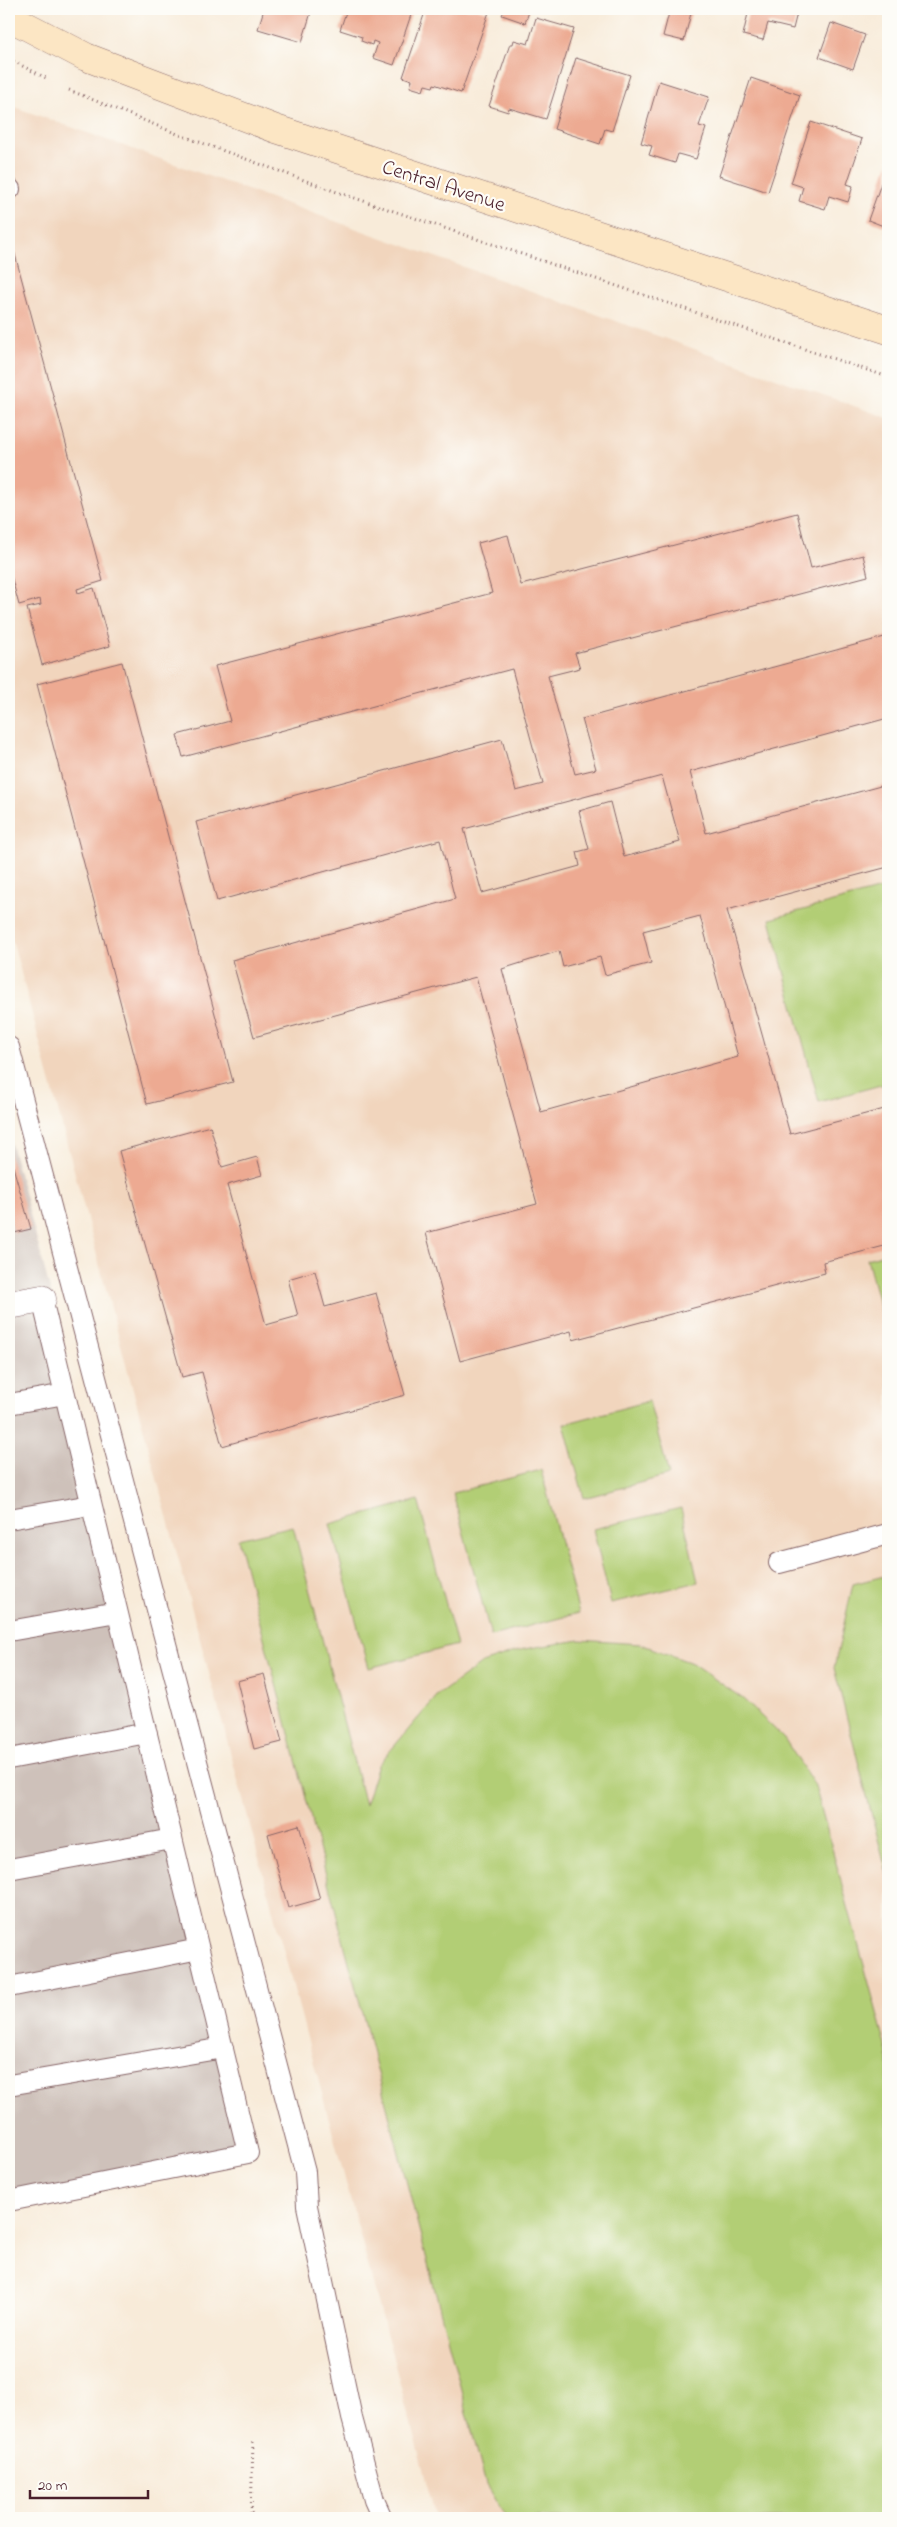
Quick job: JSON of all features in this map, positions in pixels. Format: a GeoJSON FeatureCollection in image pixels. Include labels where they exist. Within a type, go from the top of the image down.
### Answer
{"type":"FeatureCollection","features":[{"type":"Feature","properties":{"kind":"street","name":"Central Avenue"},"geometry":{"type":"LineString","coordinates":[[9,17],[86,57],[276,129],[888,330]]}},
{"type":"Feature","properties":{"kind":"street"},"geometry":{"type":"LineString","coordinates":[[9,1305],[42,1298]]}},
{"type":"Feature","properties":{"kind":"lane"},"geometry":{"type":"LineString","coordinates":[[9,1047],[305,2172],[307,2206],[352,2418],[374,2500],[382,2518]]}},
{"type":"Feature","properties":{"kind":"lane"},"geometry":{"type":"LineString","coordinates":[[9,2201],[248,2153],[42,1298]]}},
{"type":"Feature","properties":{"kind":"lane"},"geometry":{"type":"LineString","coordinates":[[9,1404],[65,1394]]}},
{"type":"Feature","properties":{"kind":"lane"},"geometry":{"type":"LineString","coordinates":[[9,1519],[91,1505]]}},
{"type":"Feature","properties":{"kind":"lane"},"geometry":{"type":"LineString","coordinates":[[779,1563],[888,1534]]}},
{"type":"Feature","properties":{"kind":"lane"},"geometry":{"type":"LineString","coordinates":[[9,1631],[117,1612]]}},
{"type":"Feature","properties":{"kind":"lane"},"geometry":{"type":"LineString","coordinates":[[9,1759],[147,1733]]}},
{"type":"Feature","properties":{"kind":"lane"},"geometry":{"type":"LineString","coordinates":[[9,1869],[172,1839]]}},
{"type":"Feature","properties":{"kind":"lane"},"geometry":{"type":"LineString","coordinates":[[9,1987],[199,1949]]}},
{"type":"Feature","properties":{"kind":"lane"},"geometry":{"type":"LineString","coordinates":[[9,2086],[223,2048]]}},
{"type":"Feature","properties":{"kind":"path"},"geometry":{"type":"LineString","coordinates":[[9,59],[50,80]]}},
{"type":"Feature","properties":{"kind":"path"},"geometry":{"type":"LineString","coordinates":[[66,88],[180,136],[334,191],[888,376]]}},
{"type":"Feature","properties":{"kind":"path"},"geometry":{"type":"LineString","coordinates":[[251,2518],[253,2440]]}},
{"type":"Feature","properties":{"kind":"shaded area"},"geometry":{"type":"Polygon","coordinates":[[[9,105],[888,418],[888,2518],[436,2518],[9,928],[9,105]]]}},
{"type":"Feature","properties":{"kind":"shaded area"},"geometry":{"type":"Polygon","coordinates":[[[9,1136],[60,1327],[50,1329],[248,2153],[9,2201],[9,1136]]]}},
{"type":"Feature","properties":{"kind":"green space"},"geometry":{"type":"Polygon","coordinates":[[[888,887],[888,1083],[819,1102],[770,919],[888,887]]]}},
{"type":"Feature","properties":{"kind":"green space"},"geometry":{"type":"Polygon","coordinates":[[[888,1253],[888,1337],[867,1259],[888,1253]]]}},
{"type":"Feature","properties":{"kind":"green space"},"geometry":{"type":"Polygon","coordinates":[[[649,1401],[669,1475],[584,1498],[564,1424],[649,1401]]]}},
{"type":"Feature","properties":{"kind":"green space"},"geometry":{"type":"Polygon","coordinates":[[[541,1470],[579,1613],[491,1636],[453,1493],[541,1470]]]}},
{"type":"Feature","properties":{"kind":"green space"},"geometry":{"type":"Polygon","coordinates":[[[418,1500],[457,1645],[369,1668],[330,1524],[418,1500]]]}},
{"type":"Feature","properties":{"kind":"green space"},"geometry":{"type":"Polygon","coordinates":[[[681,1508],[698,1582],[611,1603],[593,1529],[681,1508]]]}},
{"type":"Feature","properties":{"kind":"green space"},"geometry":{"type":"Polygon","coordinates":[[[293,1526],[365,1805],[378,1765],[438,1695],[482,1663],[524,1649],[580,1640],[640,1644],[692,1663],[743,1699],[784,1738],[815,1786],[888,2053],[888,2518],[506,2518],[486,2485],[238,1539],[293,1526]]]}},
{"type":"Feature","properties":{"kind":"green space"},"geometry":{"type":"Polygon","coordinates":[[[888,1575],[888,1878],[834,1668],[853,1584],[888,1575]]]}},
{"type":"Feature","properties":{"kind":"building"},"geometry":{"type":"Polygon","coordinates":[[[264,9],[312,9],[302,42],[258,29],[264,9]]]}},
{"type":"Feature","properties":{"kind":"building"},"geometry":{"type":"Polygon","coordinates":[[[347,9],[413,9],[394,65],[373,58],[378,43],[373,41],[372,45],[361,41],[362,37],[340,30],[347,9]]]}},
{"type":"Feature","properties":{"kind":"building"},"geometry":{"type":"Polygon","coordinates":[[[426,9],[477,9],[489,12],[461,93],[434,84],[433,87],[425,85],[423,91],[410,87],[412,80],[403,77],[426,9]]]}},
{"type":"Feature","properties":{"kind":"building"},"geometry":{"type":"Polygon","coordinates":[[[505,9],[530,9],[525,23],[502,15],[505,9]]]}},
{"type":"Feature","properties":{"kind":"building"},"geometry":{"type":"Polygon","coordinates":[[[670,9],[692,9],[684,41],[663,36],[670,9]]]}},
{"type":"Feature","properties":{"kind":"building"},"geometry":{"type":"Polygon","coordinates":[[[749,9],[780,9],[797,13],[793,29],[768,23],[763,40],[743,35],[749,9]]]}},
{"type":"Feature","properties":{"kind":"building"},"geometry":{"type":"Polygon","coordinates":[[[536,18],[574,29],[546,119],[509,108],[508,112],[489,106],[510,44],[513,44],[514,40],[528,44],[536,18]]]}},
{"type":"Feature","properties":{"kind":"building"},"geometry":{"type":"Polygon","coordinates":[[[831,23],[865,35],[853,69],[819,57],[831,23]]]}},
{"type":"Feature","properties":{"kind":"building"},"geometry":{"type":"Polygon","coordinates":[[[576,58],[630,75],[612,131],[605,129],[600,144],[554,129],[576,58]]]}},
{"type":"Feature","properties":{"kind":"building"},"geometry":{"type":"Polygon","coordinates":[[[751,78],[800,95],[768,192],[719,176],[751,78]]]}},
{"type":"Feature","properties":{"kind":"building"},"geometry":{"type":"Polygon","coordinates":[[[659,81],[709,97],[699,126],[706,128],[696,159],[678,154],[675,163],[649,155],[652,146],[641,143],[659,81]]]}},
{"type":"Feature","properties":{"kind":"building"},"geometry":{"type":"Polygon","coordinates":[[[811,122],[862,139],[847,184],[853,186],[848,202],[829,196],[825,209],[799,201],[803,187],[791,183],[811,122]]]}},
{"type":"Feature","properties":{"kind":"building"},"geometry":{"type":"Polygon","coordinates":[[[888,164],[888,233],[885,231],[886,227],[868,220],[888,164]]]}},
{"type":"Feature","properties":{"kind":"building"},"geometry":{"type":"Polygon","coordinates":[[[13,247],[103,581],[77,589],[78,593],[94,588],[110,646],[42,665],[27,608],[41,605],[40,599],[19,605],[9,568],[9,248],[13,247]]]}},
{"type":"Feature","properties":{"kind":"building"},"geometry":{"type":"Polygon","coordinates":[[[797,513],[811,568],[863,555],[868,576],[575,653],[580,668],[548,676],[575,774],[596,769],[582,719],[888,636],[888,718],[690,772],[706,833],[888,784],[888,867],[727,910],[790,1134],[888,1108],[888,1245],[823,1262],[825,1273],[573,1340],[571,1331],[460,1361],[426,1233],[537,1204],[476,977],[254,1037],[232,960],[455,899],[440,840],[217,901],[196,822],[502,739],[516,791],[543,784],[512,669],[183,757],[177,735],[230,721],[215,666],[492,593],[478,543],[508,535],[521,585],[797,513]],[[662,776],[464,829],[482,893],[580,866],[577,852],[589,849],[579,811],[610,802],[624,857],[680,842],[662,776]],[[700,916],[643,931],[651,963],[605,975],[600,957],[563,967],[559,951],[502,969],[541,1112],[738,1057],[700,916]]]}},
{"type":"Feature","properties":{"kind":"building"},"geometry":{"type":"Polygon","coordinates":[[[122,662],[233,1082],[147,1104],[37,684],[122,662]]]}},
{"type":"Feature","properties":{"kind":"building"},"geometry":{"type":"Polygon","coordinates":[[[210,1126],[222,1167],[257,1157],[262,1175],[227,1185],[266,1325],[298,1316],[288,1279],[315,1271],[325,1307],[376,1293],[405,1395],[222,1446],[202,1372],[182,1377],[119,1151],[210,1126]]]}},
{"type":"Feature","properties":{"kind":"building"},"geometry":{"type":"Polygon","coordinates":[[[9,1153],[31,1229],[14,1233],[9,1214],[9,1153]]]}},
{"type":"Feature","properties":{"kind":"building"},"geometry":{"type":"Polygon","coordinates":[[[264,1674],[282,1742],[254,1749],[237,1681],[264,1674]]]}},
{"type":"Feature","properties":{"kind":"building"},"geometry":{"type":"Polygon","coordinates":[[[299,1825],[320,1899],[288,1908],[268,1834],[299,1825]]]}}]}
